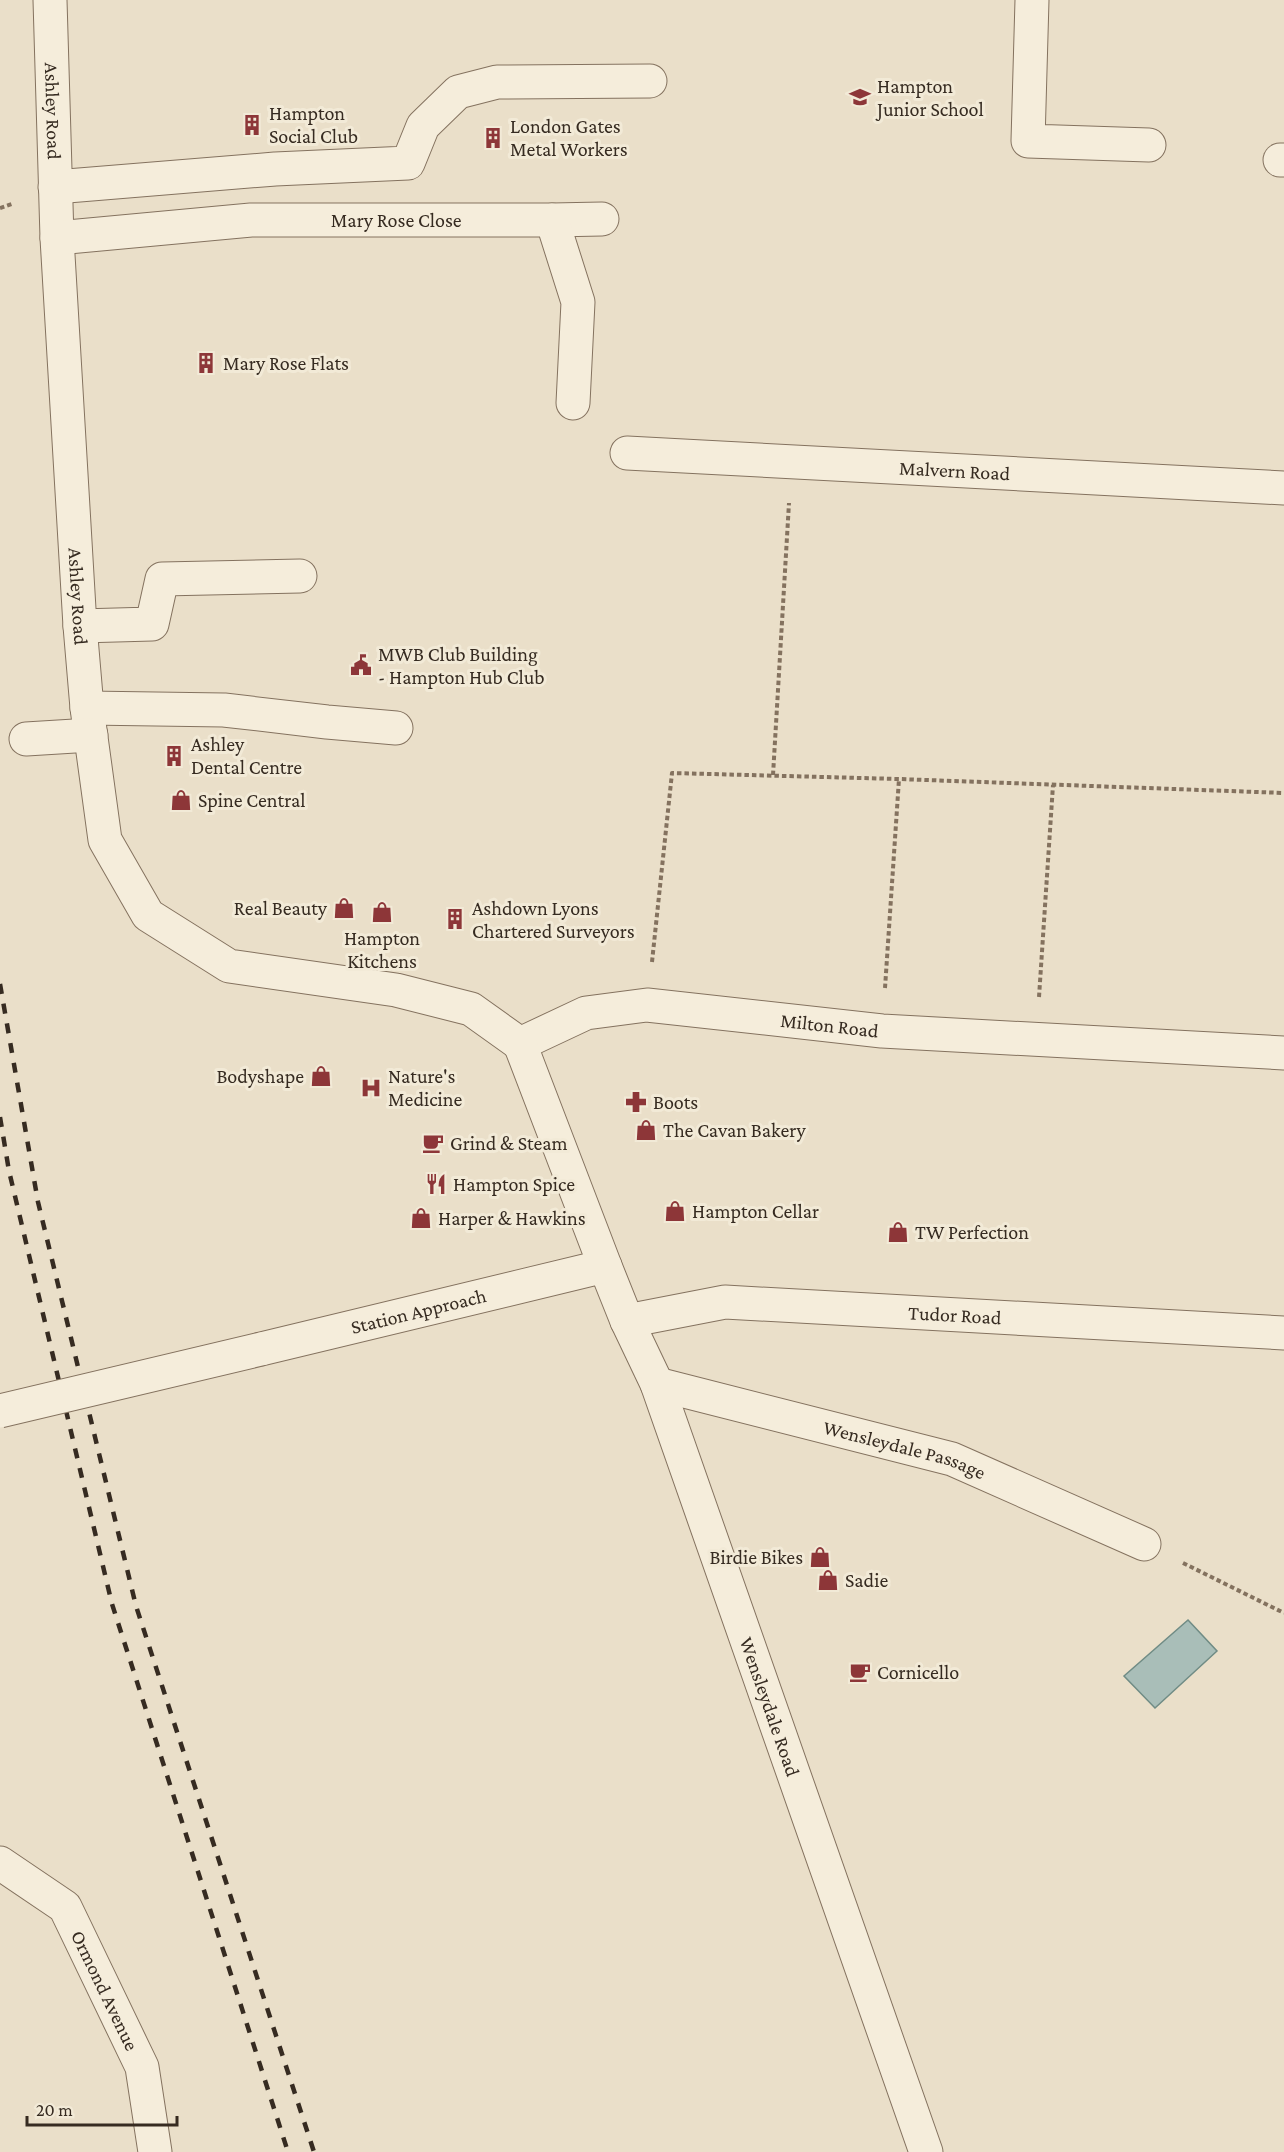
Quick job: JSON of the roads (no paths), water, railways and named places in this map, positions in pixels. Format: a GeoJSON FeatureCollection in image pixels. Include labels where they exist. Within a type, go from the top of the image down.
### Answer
{"type":"FeatureCollection","features":[{"type":"Feature","properties":{"kind":"street","name":"Ashley Road"},"geometry":{"type":"LineString","coordinates":[[50,0],[57,238],[80,626],[89,721],[105,840],[148,915],[230,966],[396,990],[471,1009],[520,1044]]}},
{"type":"Feature","properties":{"kind":"street"},"geometry":{"type":"LineString","coordinates":[[1032,0],[1028,141],[1149,145]]}},
{"type":"Feature","properties":{"kind":"street"},"geometry":{"type":"LineString","coordinates":[[55,187],[275,169],[408,163],[423,126],[458,92],[497,82],[650,81]]}},
{"type":"Feature","properties":{"kind":"street","name":"Mary Rose Close"},"geometry":{"type":"LineString","coordinates":[[57,238],[251,220],[602,219]]}},
{"type":"Feature","properties":{"kind":"street"},"geometry":{"type":"LineString","coordinates":[[552,220],[578,302],[573,403]]}},
{"type":"Feature","properties":{"kind":"street","name":"Malvern Road"},"geometry":{"type":"LineString","coordinates":[[627,453],[1284,488]]}},
{"type":"Feature","properties":{"kind":"street"},"geometry":{"type":"LineString","coordinates":[[80,626],[152,624],[162,579],[300,576]]}},
{"type":"Feature","properties":{"kind":"street"},"geometry":{"type":"LineString","coordinates":[[26,738],[89,721],[224,710],[396,728]]}},
{"type":"Feature","properties":{"kind":"street","name":"Milton Road"},"geometry":{"type":"LineString","coordinates":[[520,1044],[586,1013],[647,1005],[882,1031],[1284,1053]]}},
{"type":"Feature","properties":{"kind":"street"},"geometry":{"type":"LineString","coordinates":[[520,1044],[605,1266]]}},
{"type":"Feature","properties":{"kind":"street","name":"Wensleydale Road"},"geometry":{"type":"LineString","coordinates":[[605,1266],[627,1321],[657,1383],[926,2152]]}},
{"type":"Feature","properties":{"kind":"street","name":"Station Approach"},"geometry":{"type":"LineString","coordinates":[[0,1411],[605,1266]]}},
{"type":"Feature","properties":{"kind":"street","name":"Tudor Road"},"geometry":{"type":"LineString","coordinates":[[627,1321],[725,1302],[1284,1333]]}},
{"type":"Feature","properties":{"kind":"street","name":"Wensleydale Passage"},"geometry":{"type":"LineString","coordinates":[[657,1383],[952,1459],[1144,1544]]}},
{"type":"Feature","properties":{"kind":"street","name":"Ormond Avenue"},"geometry":{"type":"LineString","coordinates":[[0,1863],[65,1907],[142,2067],[155,2152]]}},
{"type":"Feature","properties":{"kind":"water"},"geometry":{"type":"Polygon","coordinates":[[[1188,1620],[1217,1651],[1155,1708],[1124,1676],[1188,1620]]]}},
{"type":"Feature","properties":{"kind":"railway"},"geometry":{"type":"LineString","coordinates":[[0,984],[38,1202],[136,1606],[314,2152]]}},
{"type":"Feature","properties":{"kind":"railway"},"geometry":{"type":"LineString","coordinates":[[0,1117],[9,1171],[112,1604],[288,2152]]}},
{"type":"Feature","properties":{"kind":"place","name":"Hampton Junior School"},"geometry":{"type":"Point","coordinates":[860,97]}},
{"type":"Feature","properties":{"kind":"place","name":"Hampton Social Club"},"geometry":{"type":"Point","coordinates":[252,125]}},
{"type":"Feature","properties":{"kind":"place","name":"London Gates Metal Workers"},"geometry":{"type":"Point","coordinates":[493,138]}},
{"type":"Feature","properties":{"kind":"place","name":"Mary Rose Flats"},"geometry":{"type":"Point","coordinates":[206,363]}},
{"type":"Feature","properties":{"kind":"place","name":"MWB Club Building - Hampton Hub Club"},"geometry":{"type":"Point","coordinates":[361,665]}},
{"type":"Feature","properties":{"kind":"place","name":"Ashley Dental Centre"},"geometry":{"type":"Point","coordinates":[174,756]}},
{"type":"Feature","properties":{"kind":"place","name":"Spine Central"},"geometry":{"type":"Point","coordinates":[181,800]}},
{"type":"Feature","properties":{"kind":"place","name":"Real Beauty"},"geometry":{"type":"Point","coordinates":[344,908]}},
{"type":"Feature","properties":{"kind":"place","name":"Hampton Kitchens"},"geometry":{"type":"Point","coordinates":[382,912]}},
{"type":"Feature","properties":{"kind":"place","name":"Ashdown Lyons Chartered Surveyors"},"geometry":{"type":"Point","coordinates":[455,919]}},
{"type":"Feature","properties":{"kind":"place","name":"Bodyshape"},"geometry":{"type":"Point","coordinates":[321,1076]}},
{"type":"Feature","properties":{"kind":"place","name":"Nature's Medicine"},"geometry":{"type":"Point","coordinates":[371,1088]}},
{"type":"Feature","properties":{"kind":"place","name":"Boots"},"geometry":{"type":"Point","coordinates":[636,1102]}},
{"type":"Feature","properties":{"kind":"place","name":"The Cavan Bakery"},"geometry":{"type":"Point","coordinates":[646,1130]}},
{"type":"Feature","properties":{"kind":"place","name":"Grind & Steam"},"geometry":{"type":"Point","coordinates":[433,1143]}},
{"type":"Feature","properties":{"kind":"place","name":"Hampton Spice"},"geometry":{"type":"Point","coordinates":[436,1184]}},
{"type":"Feature","properties":{"kind":"place","name":"Hampton Cellar"},"geometry":{"type":"Point","coordinates":[675,1211]}},
{"type":"Feature","properties":{"kind":"place","name":"Harper & Hawkins"},"geometry":{"type":"Point","coordinates":[421,1218]}},
{"type":"Feature","properties":{"kind":"place","name":"TW Perfection"},"geometry":{"type":"Point","coordinates":[898,1232]}},
{"type":"Feature","properties":{"kind":"place","name":"Birdie Bikes"},"geometry":{"type":"Point","coordinates":[820,1557]}},
{"type":"Feature","properties":{"kind":"place","name":"Sadie"},"geometry":{"type":"Point","coordinates":[828,1580]}},
{"type":"Feature","properties":{"kind":"place","name":"Cornicello"},"geometry":{"type":"Point","coordinates":[860,1672]}}]}
